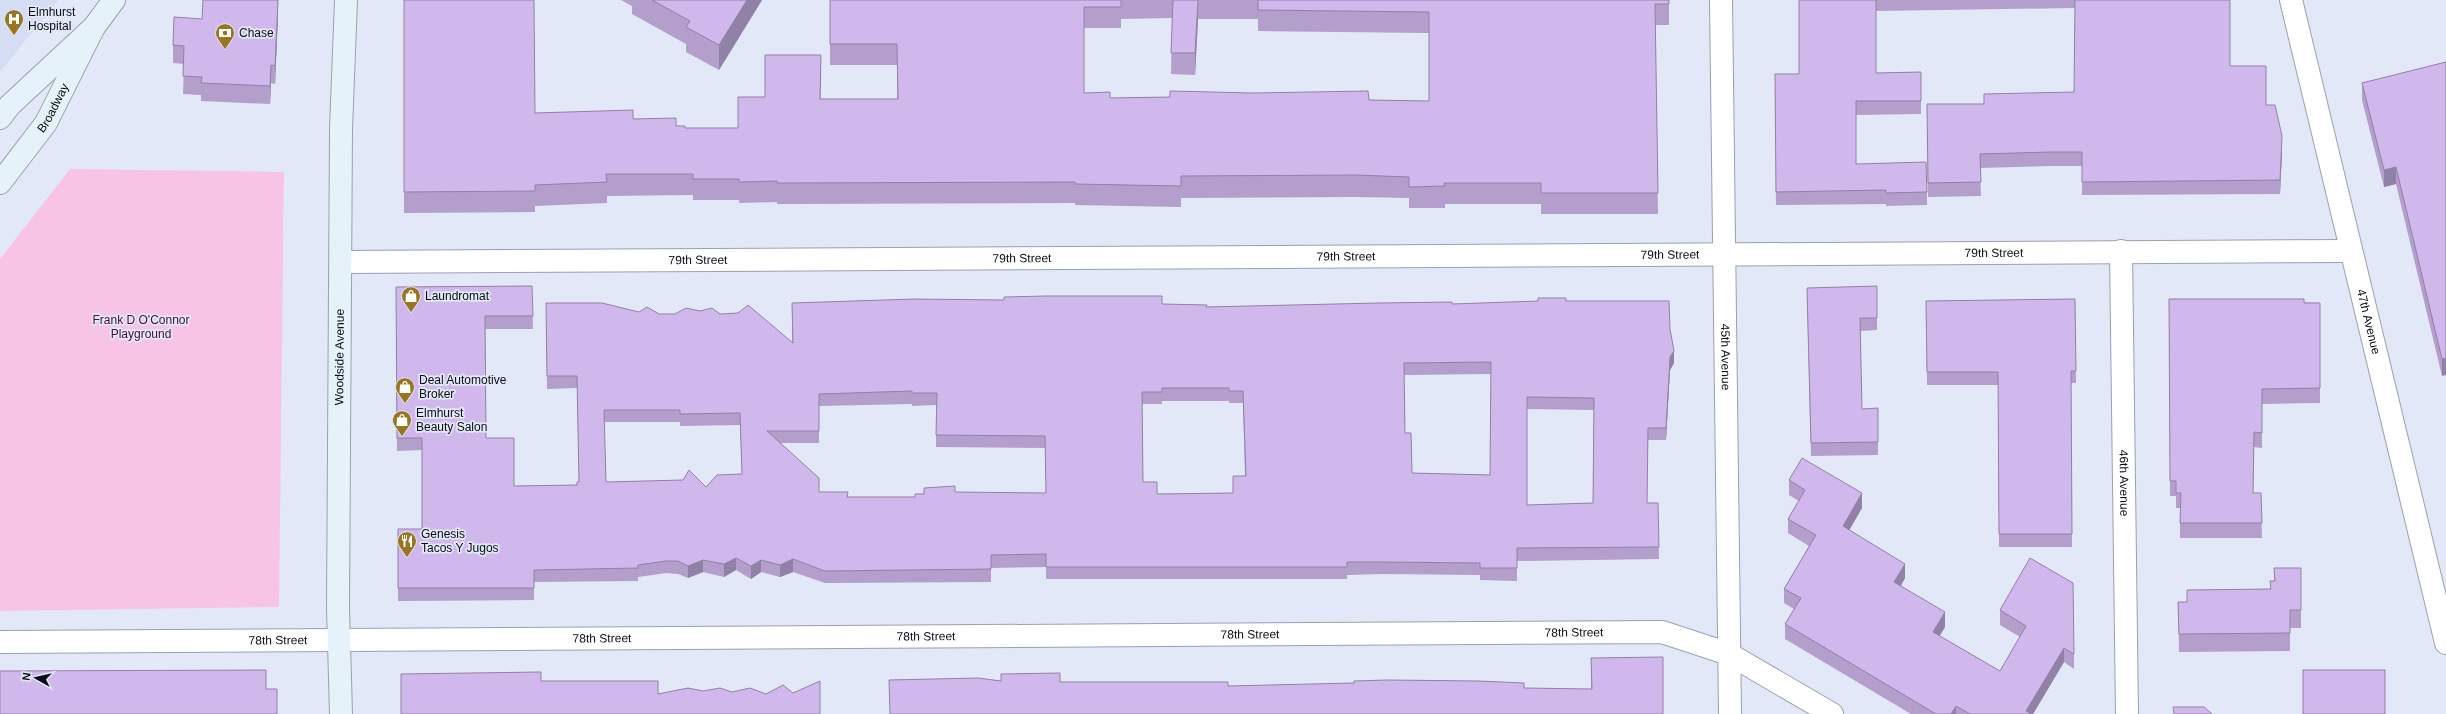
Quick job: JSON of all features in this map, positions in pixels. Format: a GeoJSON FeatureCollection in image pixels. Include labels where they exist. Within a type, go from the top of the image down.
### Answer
{"type":"FeatureCollection","features":[{"type":"Feature","properties":{"kind":"street","name":"Broadway"},"geometry":{"type":"LineString","coordinates":[[0,183],[46,123],[94,27],[114,0]]}},
{"type":"Feature","properties":{"kind":"street","name":"Woodside Avenue"},"geometry":{"type":"LineString","coordinates":[[341,714],[338,641],[341,129],[346,0]]}},
{"type":"Feature","properties":{"kind":"street","name":"45th Avenue"},"geometry":{"type":"LineString","coordinates":[[1721,0],[1730,714]]}},
{"type":"Feature","properties":{"kind":"street","name":"47th Avenue"},"geometry":{"type":"LineString","coordinates":[[2291,0],[2446,643]]}},
{"type":"Feature","properties":{"kind":"street","name":"Broadway"},"geometry":{"type":"LineString","coordinates":[[0,118],[10,105],[94,27]]}},
{"type":"Feature","properties":{"kind":"street","name":"46th Avenue"},"geometry":{"type":"LineString","coordinates":[[2121,251],[2127,714]]}},
{"type":"Feature","properties":{"kind":"street","name":"79th Street"},"geometry":{"type":"LineString","coordinates":[[341,262],[1724,253],[2351,251]]}},
{"type":"Feature","properties":{"kind":"street","name":"78th Street"},"geometry":{"type":"LineString","coordinates":[[0,642],[1662,632],[1729,654],[1832,714]]}},
{"type":"Feature","properties":{"kind":"shaded area","name":"Elmhurst Hospital"},"geometry":{"type":"Polygon","coordinates":[[[0,0],[58,0],[0,72],[0,0]]]}},
{"type":"Feature","properties":{"kind":"green space","name":"Frank D O'Connor Playground"},"geometry":{"type":"Polygon","coordinates":[[[70,169],[284,172],[279,607],[0,611],[0,259],[70,169]]]}},
{"type":"Feature","properties":{"kind":"building","name":"Chase"},"geometry":{"type":"Polygon","coordinates":[[[203,0],[278,0],[275,66],[271,65],[270,86],[201,83],[202,77],[183,76],[184,46],[173,45],[174,17],[202,19],[203,0]]]}},
{"type":"Feature","properties":{"kind":"building"},"geometry":{"type":"Polygon","coordinates":[[[404,0],[534,0],[535,113],[633,110],[633,119],[676,118],[676,126],[685,126],[685,128],[738,128],[738,97],[765,97],[765,55],[821,55],[820,99],[898,99],[897,44],[830,44],[830,0],[1121,0],[1121,7],[1084,7],[1084,93],[1110,92],[1110,98],[1170,97],[1170,91],[1253,93],[1368,91],[1369,100],[1429,101],[1429,12],[1258,10],[1258,0],[1669,0],[1669,4],[1655,4],[1658,193],[1541,193],[1541,183],[1444,183],[1445,186],[1409,187],[1409,177],[1355,175],[1181,176],[1181,186],[1075,184],[1075,182],[777,183],[777,181],[739,182],[739,179],[693,179],[693,174],[606,174],[607,182],[535,185],[535,191],[404,192],[404,0]]]}},
{"type":"Feature","properties":{"kind":"building"},"geometry":{"type":"Polygon","coordinates":[[[652,0],[747,0],[719,45],[686,27],[690,21],[652,0]]]}},
{"type":"Feature","properties":{"kind":"building"},"geometry":{"type":"Polygon","coordinates":[[[1173,0],[1198,0],[1195,53],[1171,53],[1173,0]]]}},
{"type":"Feature","properties":{"kind":"building"},"geometry":{"type":"Polygon","coordinates":[[[1799,0],[1876,0],[1876,73],[1921,72],[1921,101],[1856,101],[1856,164],[1926,162],[1927,192],[1886,193],[1886,190],[1776,192],[1775,74],[1799,74],[1799,0]]]}},
{"type":"Feature","properties":{"kind":"building"},"geometry":{"type":"Polygon","coordinates":[[[2075,0],[2230,0],[2230,66],[2266,66],[2266,105],[2275,105],[2282,136],[2280,180],[2082,182],[2082,152],[2051,152],[1980,154],[1981,182],[1928,183],[1927,104],[1984,104],[1984,94],[2074,92],[2075,0]]]}},
{"type":"Feature","properties":{"kind":"building"},"geometry":{"type":"Polygon","coordinates":[[[2446,62],[2446,358],[2442,359],[2396,167],[2384,170],[2362,83],[2446,62]]]}},
{"type":"Feature","properties":{"kind":"building"},"geometry":{"type":"Polygon","coordinates":[[[532,286],[533,316],[485,316],[486,438],[514,438],[514,486],[577,485],[577,482],[579,482],[577,376],[547,376],[546,303],[602,303],[639,312],[647,307],[659,314],[675,314],[686,308],[700,311],[712,308],[720,314],[738,313],[748,305],[793,343],[792,303],[914,299],[1004,300],[1004,297],[1046,296],[1162,296],[1162,304],[1207,305],[1206,307],[1452,302],[1452,304],[1538,301],[1538,298],[1566,298],[1566,301],[1669,301],[1670,329],[1674,351],[1670,357],[1666,428],[1648,428],[1647,503],[1658,503],[1659,547],[1517,548],[1517,568],[1480,568],[1480,563],[1382,562],[1347,562],[1347,567],[1046,567],[1046,554],[991,555],[991,569],[825,571],[793,559],[780,565],[761,560],[751,566],[736,558],[724,564],[703,560],[688,566],[678,561],[666,561],[638,565],[638,568],[534,570],[534,588],[398,588],[398,529],[422,529],[422,438],[397,438],[396,287],[532,286]],[[1491,362],[1404,363],[1405,433],[1411,433],[1412,473],[1490,475],[1491,362]],[[1162,388],[1162,392],[1142,392],[1143,482],[1157,482],[1157,494],[1233,493],[1233,476],[1246,476],[1243,391],[1229,391],[1229,388],[1162,388]],[[912,391],[819,394],[819,431],[767,431],[819,478],[819,492],[848,492],[847,497],[915,497],[915,494],[924,494],[924,488],[955,486],[955,492],[1046,493],[1045,436],[936,435],[937,393],[912,393],[912,391]],[[1527,397],[1527,505],[1593,503],[1594,398],[1527,397]],[[604,410],[606,482],[683,480],[689,470],[706,487],[717,475],[742,474],[740,413],[680,414],[680,410],[604,410]]]}},
{"type":"Feature","properties":{"kind":"building"},"geometry":{"type":"Polygon","coordinates":[[[1877,286],[1877,318],[1860,318],[1862,409],[1878,408],[1878,442],[1811,443],[1807,288],[1877,286]]]}},
{"type":"Feature","properties":{"kind":"building"},"geometry":{"type":"Polygon","coordinates":[[[2075,299],[2076,371],[2071,371],[2072,534],[1999,534],[1998,372],[1927,372],[1926,301],[2075,299]]]}},
{"type":"Feature","properties":{"kind":"building"},"geometry":{"type":"Polygon","coordinates":[[[2169,299],[2304,299],[2304,303],[2320,303],[2320,388],[2262,389],[2262,433],[2254,432],[2253,493],[2261,493],[2262,523],[2180,523],[2181,493],[2176,493],[2176,481],[2170,481],[2169,299]]]}},
{"type":"Feature","properties":{"kind":"building"},"geometry":{"type":"Polygon","coordinates":[[[1802,458],[1862,493],[1843,526],[1905,564],[1894,582],[1945,612],[1933,632],[2000,671],[2026,626],[2000,610],[2030,558],[2073,583],[2074,654],[2064,648],[2026,711],[2031,714],[1970,714],[1956,706],[1951,714],[1936,714],[1785,624],[1801,598],[1784,589],[1816,535],[1788,519],[1805,490],[1789,480],[1802,458]]]}},
{"type":"Feature","properties":{"kind":"building"},"geometry":{"type":"Polygon","coordinates":[[[2274,568],[2301,568],[2301,610],[2290,610],[2290,633],[2179,634],[2178,602],[2187,602],[2187,590],[2271,589],[2270,581],[2275,581],[2274,568]]]}},
{"type":"Feature","properties":{"kind":"building"},"geometry":{"type":"Polygon","coordinates":[[[1663,657],[1663,714],[890,714],[889,680],[978,678],[1001,681],[1001,674],[1060,673],[1060,682],[1228,682],[1228,686],[1354,683],[1354,681],[1387,680],[1479,681],[1524,683],[1524,688],[1592,689],[1591,658],[1663,657]]]}},
{"type":"Feature","properties":{"kind":"building"},"geometry":{"type":"Polygon","coordinates":[[[266,670],[266,689],[277,689],[277,714],[0,714],[0,671],[266,670]]]}},
{"type":"Feature","properties":{"kind":"building"},"geometry":{"type":"Polygon","coordinates":[[[2303,670],[2385,670],[2385,714],[2303,714],[2303,670]]]}},
{"type":"Feature","properties":{"kind":"building"},"geometry":{"type":"Polygon","coordinates":[[[541,672],[541,681],[658,681],[658,694],[688,688],[703,691],[720,688],[732,692],[750,688],[766,694],[783,685],[793,693],[820,681],[820,714],[401,714],[401,674],[541,672]]]}},
{"type":"Feature","properties":{"kind":"building"},"geometry":{"type":"Polygon","coordinates":[[[2173,707],[2204,707],[2212,714],[2174,714],[2173,707]]]}},
{"type":"Feature","properties":{"kind":"place","name":"Elmhurst Hospital"},"geometry":{"type":"Point","coordinates":[14,36]}},
{"type":"Feature","properties":{"kind":"place","name":"Chase"},"geometry":{"type":"Point","coordinates":[225,50]}},
{"type":"Feature","properties":{"kind":"place","name":"Laundromat"},"geometry":{"type":"Point","coordinates":[411,313]}},
{"type":"Feature","properties":{"kind":"place","name":"Deal Automotive Broker"},"geometry":{"type":"Point","coordinates":[405,404]}},
{"type":"Feature","properties":{"kind":"place","name":"Elmhurst Beauty Salon"},"geometry":{"type":"Point","coordinates":[402,437]}},
{"type":"Feature","properties":{"kind":"place","name":"Genesis Tacos Y Jugos"},"geometry":{"type":"Point","coordinates":[407,558]}}]}
